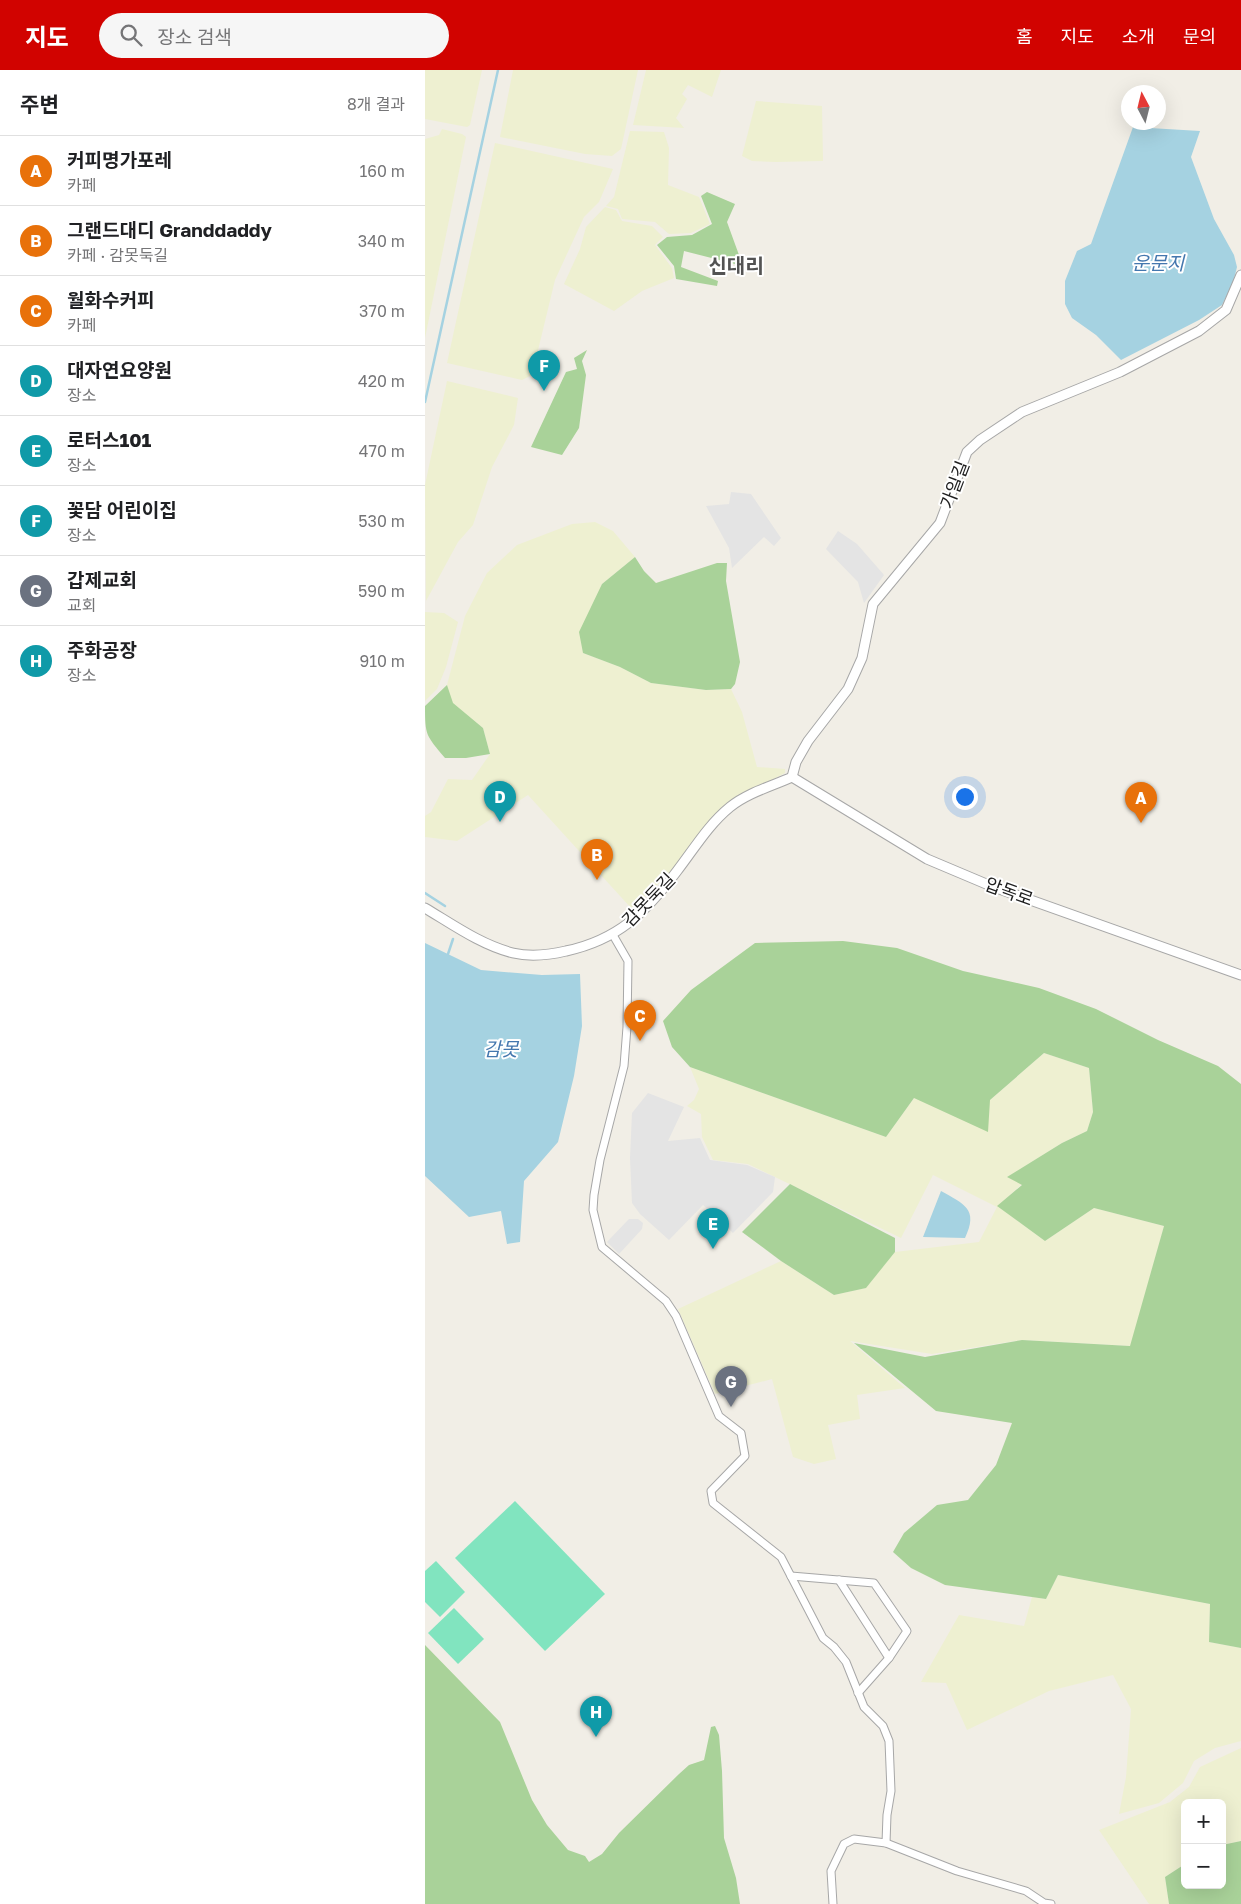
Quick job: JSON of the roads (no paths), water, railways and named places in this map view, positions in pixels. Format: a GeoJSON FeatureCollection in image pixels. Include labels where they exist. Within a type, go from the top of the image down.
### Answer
{"type":"FeatureCollection","features":[{"type":"Feature","properties":{"kind":"street","name":"가일길"},"geometry":{"type":"LineString","coordinates":[[792,777],[796,762],[808,741],[848,689],[862,658],[873,604],[940,523],[967,452],[980,440],[1022,412],[1120,372],[1199,331],[1226,310],[1241,275]]}},
{"type":"Feature","properties":{"kind":"street","name":"감못둑길"},"geometry":{"type":"LineString","coordinates":[[425,908],[484,942],[513,953],[552,954],[585,948],[613,935],[646,907],[677,872],[708,829],[731,806],[792,777]]}},
{"type":"Feature","properties":{"kind":"street","name":"압독로"},"geometry":{"type":"LineString","coordinates":[[792,777],[927,859],[991,886],[1241,975]]}},
{"type":"Feature","properties":{"kind":"street"},"geometry":{"type":"LineString","coordinates":[[613,935],[628,961],[627,1027],[624,1066],[600,1160],[594,1196],[593,1210],[603,1247],[666,1302],[676,1316],[719,1416],[741,1433],[745,1456],[711,1491],[713,1503],[781,1557],[823,1638],[834,1647],[846,1662],[864,1707],[883,1726],[889,1741],[891,1791],[887,1815],[886,1843]]}},
{"type":"Feature","properties":{"kind":"street"},"geometry":{"type":"LineString","coordinates":[[791,1576],[874,1583],[907,1631],[889,1658],[858,1693]]}},
{"type":"Feature","properties":{"kind":"street"},"geometry":{"type":"LineString","coordinates":[[839,1580],[889,1658]]}},
{"type":"Feature","properties":{"kind":"street"},"geometry":{"type":"LineString","coordinates":[[833,1904],[831,1871],[844,1844],[854,1839],[886,1843],[957,1871],[1026,1891],[1044,1903],[1051,1904]]}},
{"type":"Feature","properties":{"kind":"water","name":"운문지"},"geometry":{"type":"Polygon","coordinates":[[[1166,129],[1200,131],[1191,157],[1214,219],[1234,255],[1237,267],[1233,283],[1222,305],[1199,320],[1121,360],[1096,335],[1072,318],[1065,304],[1065,281],[1077,251],[1091,244],[1132,130],[1166,129]]]}},
{"type":"Feature","properties":{"kind":"water","name":"감못"},"geometry":{"type":"Polygon","coordinates":[[[425,943],[481,970],[542,975],[580,974],[582,1026],[574,1076],[558,1142],[524,1181],[520,1242],[507,1244],[501,1211],[469,1217],[425,1176],[425,943]]]}},
{"type":"Feature","properties":{"kind":"water"},"geometry":{"type":"Polygon","coordinates":[[[941,1191],[967,1208],[970,1220],[965,1238],[923,1237],[941,1191]]]}},
{"type":"Feature","properties":{"kind":"waterway"},"geometry":{"type":"LineString","coordinates":[[425,402],[498,70]]}},
{"type":"Feature","properties":{"kind":"waterway"},"geometry":{"type":"LineString","coordinates":[[425,893],[445,906]]}},
{"type":"Feature","properties":{"kind":"waterway"},"geometry":{"type":"LineString","coordinates":[[448,954],[453,939]]}},
{"type":"Feature","properties":{"kind":"place","name":"꽃담 어린이집"},"geometry":{"type":"Point","coordinates":[544,391]}},
{"type":"Feature","properties":{"kind":"place","name":"대자연요양원"},"geometry":{"type":"Point","coordinates":[500,822]}},
{"type":"Feature","properties":{"kind":"place","name":"커피명가포레"},"geometry":{"type":"Point","coordinates":[1141,823]}},
{"type":"Feature","properties":{"kind":"place","name":"그랜드대디 Granddaddy"},"geometry":{"type":"Point","coordinates":[597,880]}},
{"type":"Feature","properties":{"kind":"place","name":"월화수커피"},"geometry":{"type":"Point","coordinates":[640,1041]}},
{"type":"Feature","properties":{"kind":"place","name":"로터스101"},"geometry":{"type":"Point","coordinates":[713,1249]}},
{"type":"Feature","properties":{"kind":"place","name":"갑제교회"},"geometry":{"type":"Point","coordinates":[731,1407]}},
{"type":"Feature","properties":{"kind":"place","name":"주화공장"},"geometry":{"type":"Point","coordinates":[596,1737]}},
{"type":"Feature","properties":{"kind":"district","name":"신대리"},"geometry":{"type":"Point","coordinates":[736,266]}}]}
